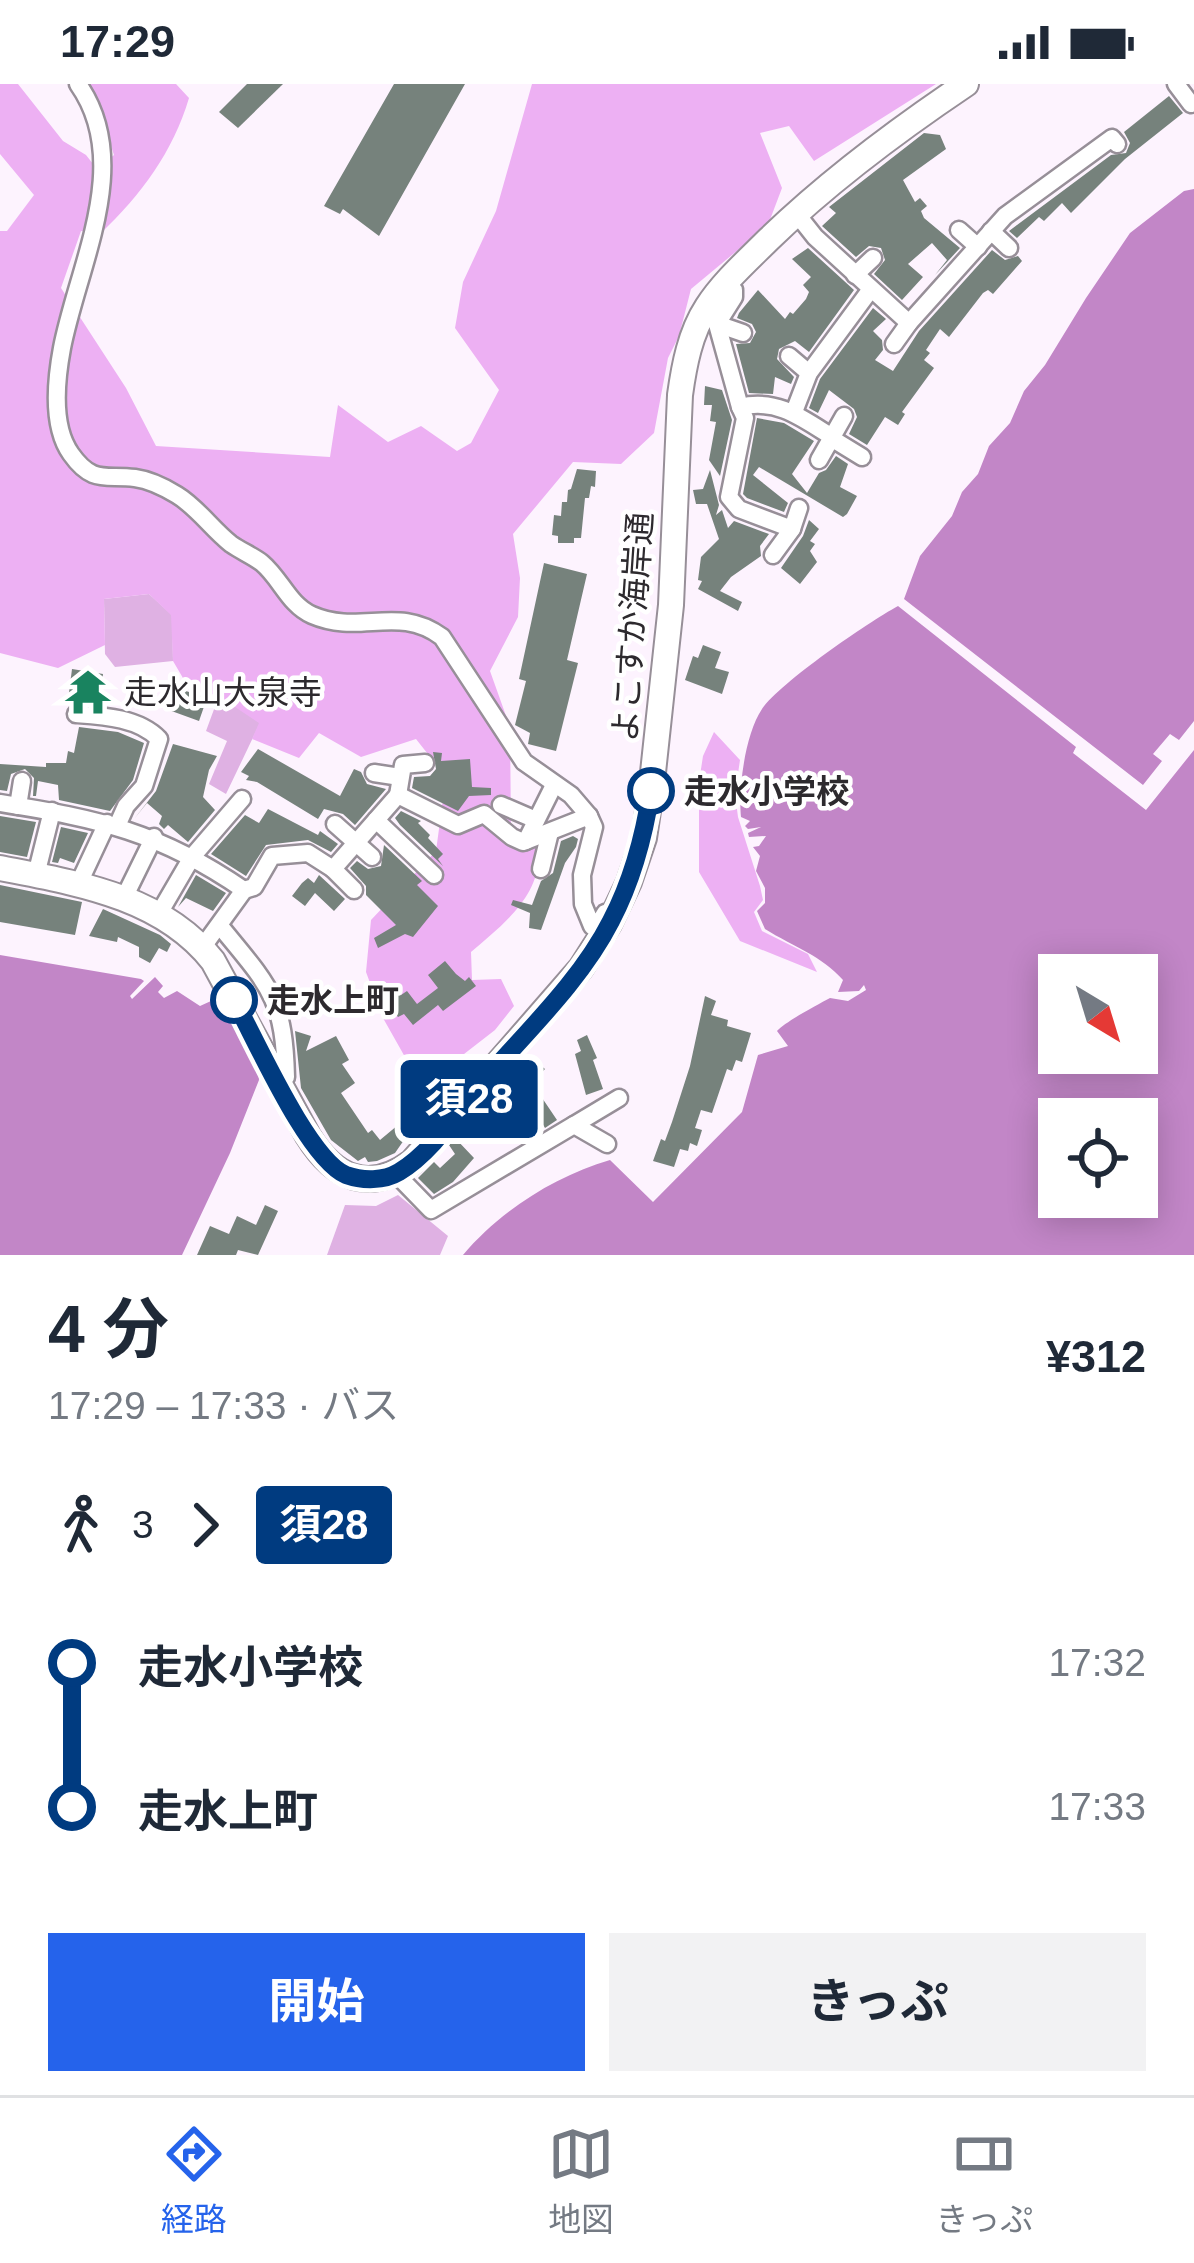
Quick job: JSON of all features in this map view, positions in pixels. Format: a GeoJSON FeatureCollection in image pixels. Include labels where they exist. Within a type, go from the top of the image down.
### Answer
{"type":"FeatureCollection","features":[{"type":"Feature","properties":{"kind":"highway","name":"よこすか海岸通"},"geometry":{"type":"LineString","coordinates":[[396,1174],[430,1144],[581,968],[610,924],[644,838],[671,605],[685,362],[700,319],[726,283],[796,212],[864,154],[966,84]]}},
{"type":"Feature","properties":{"kind":"highway"},"geometry":{"type":"LineString","coordinates":[[0,868],[79,883],[124,898],[202,948],[316,1148],[336,1169],[364,1180],[396,1174]]}},
{"type":"Feature","properties":{"kind":"street"},"geometry":{"type":"LineString","coordinates":[[78,84],[96,119],[103,176],[56,382],[61,430],[81,467],[105,480],[130,477],[156,483],[182,497],[232,544],[263,564],[298,608],[315,617],[346,623],[408,619],[442,637],[524,763],[572,795],[590,816],[594,826],[582,875],[583,904],[592,926],[603,918],[644,838]]}},
{"type":"Feature","properties":{"kind":"street"},"geometry":{"type":"LineString","coordinates":[[1176,84],[1191,104]]}},
{"type":"Feature","properties":{"kind":"street"},"geometry":{"type":"LineString","coordinates":[[895,344],[1005,216],[1112,138],[1117,144]]}},
{"type":"Feature","properties":{"kind":"street"},"geometry":{"type":"LineString","coordinates":[[796,212],[815,237],[909,323]]}},
{"type":"Feature","properties":{"kind":"street"},"geometry":{"type":"LineString","coordinates":[[959,230],[978,247]]}},
{"type":"Feature","properties":{"kind":"street"},"geometry":{"type":"LineString","coordinates":[[991,231],[1009,248]]}},
{"type":"Feature","properties":{"kind":"street"},"geometry":{"type":"LineString","coordinates":[[855,275],[873,258]]}},
{"type":"Feature","properties":{"kind":"street"},"geometry":{"type":"LineString","coordinates":[[726,283],[734,297],[717,324],[745,418],[729,497],[739,508],[792,529]]}},
{"type":"Feature","properties":{"kind":"street"},"geometry":{"type":"LineString","coordinates":[[794,412],[809,373],[871,290]]}},
{"type":"Feature","properties":{"kind":"street"},"geometry":{"type":"LineString","coordinates":[[717,324],[743,333]]}},
{"type":"Feature","properties":{"kind":"street"},"geometry":{"type":"LineString","coordinates":[[789,356],[809,373]]}},
{"type":"Feature","properties":{"kind":"street"},"geometry":{"type":"LineString","coordinates":[[740,407],[757,403],[794,412],[862,458]]}},
{"type":"Feature","properties":{"kind":"street"},"geometry":{"type":"LineString","coordinates":[[819,460],[844,416]]}},
{"type":"Feature","properties":{"kind":"street"},"geometry":{"type":"LineString","coordinates":[[773,555],[792,529],[799,508]]}},
{"type":"Feature","properties":{"kind":"street"},"geometry":{"type":"LineString","coordinates":[[76,714],[148,728],[159,739],[144,786],[112,825],[79,883]]}},
{"type":"Feature","properties":{"kind":"street"},"geometry":{"type":"LineString","coordinates":[[333,869],[399,786],[403,765],[425,763]]}},
{"type":"Feature","properties":{"kind":"street"},"geometry":{"type":"LineString","coordinates":[[374,773],[458,825],[487,806]]}},
{"type":"Feature","properties":{"kind":"street"},"geometry":{"type":"LineString","coordinates":[[22,781],[9,804],[154,838],[244,890]]}},
{"type":"Feature","properties":{"kind":"street"},"geometry":{"type":"LineString","coordinates":[[541,868],[543,826],[554,785]]}},
{"type":"Feature","properties":{"kind":"street"},"geometry":{"type":"LineString","coordinates":[[157,916],[192,857],[242,799]]}},
{"type":"Feature","properties":{"kind":"street"},"geometry":{"type":"LineString","coordinates":[[487,806],[512,837],[526,841],[543,826],[590,816]]}},
{"type":"Feature","properties":{"kind":"street"},"geometry":{"type":"LineString","coordinates":[[487,806],[543,826]]}},
{"type":"Feature","properties":{"kind":"street"},"geometry":{"type":"LineString","coordinates":[[35,875],[52,811]]}},
{"type":"Feature","properties":{"kind":"street"},"geometry":{"type":"LineString","coordinates":[[376,820],[434,875]]}},
{"type":"Feature","properties":{"kind":"street"},"geometry":{"type":"LineString","coordinates":[[334,824],[372,857]]}},
{"type":"Feature","properties":{"kind":"street"},"geometry":{"type":"LineString","coordinates":[[124,898],[154,838]]}},
{"type":"Feature","properties":{"kind":"street"},"geometry":{"type":"LineString","coordinates":[[202,948],[244,890],[254,887],[272,856],[308,854],[355,890]]}},
{"type":"Feature","properties":{"kind":"street"},"geometry":{"type":"LineString","coordinates":[[220,926],[271,989],[285,1028],[286,1077],[280,1084]]}},
{"type":"Feature","properties":{"kind":"street"},"geometry":{"type":"LineString","coordinates":[[396,1174],[431,1210],[619,1099]]}},
{"type":"Feature","properties":{"kind":"street"},"geometry":{"type":"LineString","coordinates":[[574,1125],[607,1144]]}},
{"type":"Feature","properties":{"kind":"shaded area"},"geometry":{"type":"Polygon","coordinates":[[[0,84],[18,84],[63,141],[86,155],[97,169],[114,155],[90,84],[176,84],[189,98],[174,137],[142,188],[101,233],[81,231],[61,288],[126,388],[156,446],[330,457],[338,405],[388,442],[421,426],[457,451],[471,443],[499,390],[455,328],[463,282],[496,211],[532,84],[936,84],[814,161],[789,126],[760,133],[782,188],[768,225],[691,289],[668,358],[654,433],[621,464],[573,462],[513,534],[520,578],[518,617],[490,671],[510,727],[511,832],[537,843],[536,876],[520,905],[471,952],[472,980],[501,979],[514,1006],[495,1030],[446,1068],[405,1057],[383,1018],[366,972],[371,920],[436,851],[446,777],[416,739],[361,757],[319,733],[299,758],[252,739],[259,723],[217,695],[190,690],[173,661],[171,615],[149,594],[104,599],[105,645],[58,668],[0,653],[0,231],[7,231],[34,195],[0,154],[0,84]]]}},
{"type":"Feature","properties":{"kind":"shaded area"},"geometry":{"type":"Polygon","coordinates":[[[1194,189],[1194,721],[1179,740],[1170,734],[1153,754],[1162,761],[1143,785],[904,599],[920,556],[952,516],[989,446],[1010,423],[1024,391],[1130,233],[1184,191],[1194,189]]]}},
{"type":"Feature","properties":{"kind":"shaded area"},"geometry":{"type":"Polygon","coordinates":[[[149,594],[172,615],[173,661],[115,667],[105,654],[104,599],[149,594]]]}},
{"type":"Feature","properties":{"kind":"shaded area"},"geometry":{"type":"Polygon","coordinates":[[[898,606],[1076,747],[1073,753],[1146,810],[1194,750],[1194,1255],[463,1255],[530,1197],[610,1160],[653,1202],[742,1112],[758,1055],[788,1046],[777,1031],[830,998],[848,1001],[866,990],[864,985],[859,991],[838,992],[843,980],[835,972],[765,929],[757,911],[765,903],[765,888],[756,871],[760,856],[753,847],[766,836],[749,837],[748,833],[761,827],[748,829],[745,826],[750,821],[741,817],[744,762],[762,709],[846,639],[898,606]]]}},
{"type":"Feature","properties":{"kind":"shaded area"},"geometry":{"type":"Polygon","coordinates":[[[220,693],[260,723],[226,794],[209,784],[227,741],[206,731],[220,693]]]}},
{"type":"Feature","properties":{"kind":"shaded area"},"geometry":{"type":"Polygon","coordinates":[[[714,732],[740,760],[735,794],[763,900],[754,912],[762,931],[808,954],[817,972],[740,941],[699,872],[699,782],[703,756],[714,732]]]}},
{"type":"Feature","properties":{"kind":"shaded area"},"geometry":{"type":"Polygon","coordinates":[[[0,955],[141,979],[132,999],[155,977],[163,986],[158,992],[164,998],[177,991],[200,1006],[211,1001],[219,1008],[226,1006],[259,1080],[182,1255],[0,1255],[0,955]]]}},
{"type":"Feature","properties":{"kind":"shaded area"},"geometry":{"type":"Polygon","coordinates":[[[398,1195],[448,1236],[440,1255],[327,1255],[345,1205],[376,1206],[398,1195]]]}},
{"type":"Feature","properties":{"kind":"pier"},"geometry":{"type":"Polygon","coordinates":[[[898,597],[1143,786],[1164,762],[1155,754],[1170,735],[1179,741],[1194,723],[1183,745],[1171,741],[1161,753],[1168,764],[1145,790],[1082,745],[1080,751],[1145,802],[1190,746],[1194,747],[1146,808],[1074,752],[1077,746],[894,601],[898,597]]]}},
{"type":"Feature","properties":{"kind":"building"},"geometry":{"type":"Polygon","coordinates":[[[247,84],[283,84],[238,128],[219,112],[247,84]]]}},
{"type":"Feature","properties":{"kind":"building"},"geometry":{"type":"Polygon","coordinates":[[[394,84],[465,84],[379,236],[343,209],[340,214],[324,206],[394,84]]]}},
{"type":"Feature","properties":{"kind":"building"},"geometry":{"type":"Polygon","coordinates":[[[1169,96],[1183,113],[1125,159],[1071,213],[1062,203],[1017,238],[1009,231],[1111,155],[1126,153],[1130,143],[1124,132],[1169,96]]]}},
{"type":"Feature","properties":{"kind":"building"},"geometry":{"type":"Polygon","coordinates":[[[924,133],[940,135],[946,149],[903,180],[915,202],[920,198],[927,206],[921,211],[924,218],[960,248],[935,275],[947,260],[932,243],[908,264],[923,277],[902,300],[874,274],[885,260],[881,248],[869,246],[856,257],[822,226],[836,213],[829,207],[924,133]]]}},
{"type":"Feature","properties":{"kind":"building"},"geometry":{"type":"Polygon","coordinates":[[[808,248],[854,290],[809,352],[795,341],[779,349],[777,359],[794,377],[791,384],[775,377],[773,394],[749,393],[736,344],[750,343],[756,332],[752,324],[737,318],[739,313],[758,290],[785,319],[793,314],[806,299],[809,292],[803,285],[811,277],[792,259],[808,248]]]}},
{"type":"Feature","properties":{"kind":"building"},"geometry":{"type":"Polygon","coordinates":[[[992,250],[1005,260],[1018,256],[1022,261],[993,294],[983,293],[949,337],[940,329],[924,360],[934,368],[898,425],[885,417],[867,445],[849,434],[857,417],[854,409],[829,390],[818,413],[809,408],[820,379],[873,308],[886,319],[873,331],[882,340],[883,350],[875,360],[893,371],[919,331],[992,250]]]}},
{"type":"Feature","properties":{"kind":"building"},"geometry":{"type":"Polygon","coordinates":[[[705,386],[722,390],[732,420],[720,476],[709,460],[716,422],[710,421],[712,405],[704,405],[705,386]]]}},
{"type":"Feature","properties":{"kind":"building"},"geometry":{"type":"Polygon","coordinates":[[[757,418],[784,423],[814,441],[792,474],[807,493],[836,456],[848,464],[840,487],[857,496],[847,514],[843,517],[759,467],[753,475],[788,503],[784,512],[743,494],[757,418]]]}},
{"type":"Feature","properties":{"kind":"building"},"geometry":{"type":"Polygon","coordinates":[[[577,469],[596,471],[595,487],[591,486],[585,498],[581,538],[558,543],[558,536],[552,535],[554,515],[561,516],[577,469]]]}},
{"type":"Feature","properties":{"kind":"building"},"geometry":{"type":"Polygon","coordinates":[[[710,470],[719,505],[716,515],[722,510],[728,528],[734,521],[769,534],[760,546],[761,556],[720,591],[742,602],[738,611],[698,589],[701,557],[719,539],[707,504],[696,504],[693,490],[703,489],[710,470]]]}},
{"type":"Feature","properties":{"kind":"building"},"geometry":{"type":"Polygon","coordinates":[[[809,520],[819,529],[810,541],[815,544],[810,551],[817,562],[800,584],[781,568],[809,520]]]}},
{"type":"Feature","properties":{"kind":"building"},"geometry":{"type":"Polygon","coordinates":[[[544,563],[587,574],[567,660],[578,663],[556,751],[528,744],[530,733],[515,725],[526,681],[519,679],[544,563]]]}},
{"type":"Feature","properties":{"kind":"building"},"geometry":{"type":"Polygon","coordinates":[[[703,645],[721,652],[715,668],[729,672],[722,694],[685,680],[693,656],[698,658],[703,645]]]}},
{"type":"Feature","properties":{"kind":"building"},"geometry":{"type":"Polygon","coordinates":[[[72,669],[103,674],[99,703],[68,700],[72,669]]]}},
{"type":"Feature","properties":{"kind":"building"},"geometry":{"type":"Polygon","coordinates":[[[174,687],[207,698],[199,721],[166,709],[174,687]]]}},
{"type":"Feature","properties":{"kind":"building"},"geometry":{"type":"Polygon","coordinates":[[[79,727],[118,732],[144,743],[133,780],[110,811],[59,800],[58,785],[38,781],[33,796],[34,778],[25,769],[11,774],[7,791],[0,790],[0,764],[46,767],[46,763],[66,763],[68,751],[74,753],[79,727]]]}},
{"type":"Feature","properties":{"kind":"building"},"geometry":{"type":"Polygon","coordinates":[[[173,744],[217,756],[203,797],[215,810],[188,842],[168,825],[164,829],[159,824],[162,816],[147,803],[134,819],[156,791],[173,744]]]}},
{"type":"Feature","properties":{"kind":"building"},"geometry":{"type":"Polygon","coordinates":[[[258,749],[340,796],[354,769],[367,784],[386,789],[355,825],[343,814],[324,809],[318,819],[246,780],[249,776],[241,772],[258,749]]]}},
{"type":"Feature","properties":{"kind":"building"},"geometry":{"type":"Polygon","coordinates":[[[433,752],[442,753],[441,761],[470,759],[472,787],[491,788],[491,795],[469,796],[458,811],[412,788],[414,777],[430,776],[436,769],[433,752]]]}},
{"type":"Feature","properties":{"kind":"building"},"geometry":{"type":"Polygon","coordinates":[[[268,809],[338,844],[331,852],[308,840],[266,845],[246,876],[211,854],[245,815],[259,823],[268,809]]]}},
{"type":"Feature","properties":{"kind":"building"},"geometry":{"type":"Polygon","coordinates":[[[401,811],[421,821],[428,838],[443,854],[438,859],[443,866],[400,825],[395,818],[401,811]]]}},
{"type":"Feature","properties":{"kind":"building"},"geometry":{"type":"Polygon","coordinates":[[[0,816],[36,822],[27,857],[0,852],[0,816]]]}},
{"type":"Feature","properties":{"kind":"building"},"geometry":{"type":"Polygon","coordinates":[[[61,827],[88,833],[74,863],[60,858],[52,862],[61,827]]]}},
{"type":"Feature","properties":{"kind":"building"},"geometry":{"type":"Polygon","coordinates":[[[578,839],[576,847],[565,863],[541,930],[529,928],[530,913],[511,905],[513,900],[532,905],[541,881],[553,873],[561,841],[578,839]]]}},
{"type":"Feature","properties":{"kind":"building"},"geometry":{"type":"Polygon","coordinates":[[[384,845],[422,881],[417,885],[438,906],[413,937],[405,934],[378,948],[374,938],[396,925],[366,895],[366,886],[350,868],[357,861],[368,869],[381,866],[384,845]]]}},
{"type":"Feature","properties":{"kind":"building"},"geometry":{"type":"Polygon","coordinates":[[[196,875],[226,893],[213,911],[186,898],[178,907],[196,875]]]}},
{"type":"Feature","properties":{"kind":"building"},"geometry":{"type":"Polygon","coordinates":[[[319,875],[345,899],[334,911],[315,893],[305,906],[292,896],[308,878],[314,883],[319,875]]]}},
{"type":"Feature","properties":{"kind":"building"},"geometry":{"type":"Polygon","coordinates":[[[0,885],[82,902],[75,935],[0,922],[0,885]]]}},
{"type":"Feature","properties":{"kind":"building"},"geometry":{"type":"Polygon","coordinates":[[[103,909],[160,935],[171,944],[167,952],[159,948],[150,963],[139,957],[139,947],[118,937],[117,942],[89,936],[103,909]]]}},
{"type":"Feature","properties":{"kind":"building"},"geometry":{"type":"Polygon","coordinates":[[[445,961],[476,986],[443,1011],[438,1005],[413,1025],[386,1003],[379,1008],[374,1000],[394,985],[401,995],[407,991],[417,1004],[438,988],[428,975],[445,961]]]}},
{"type":"Feature","properties":{"kind":"building"},"geometry":{"type":"Polygon","coordinates":[[[705,996],[716,1001],[711,1015],[751,1033],[742,1062],[736,1060],[732,1071],[727,1069],[712,1113],[701,1110],[695,1128],[702,1130],[697,1146],[690,1143],[688,1151],[680,1149],[674,1167],[653,1161],[661,1139],[665,1141],[690,1066],[705,996]]]}},
{"type":"Feature","properties":{"kind":"building"},"geometry":{"type":"Polygon","coordinates":[[[295,1031],[311,1036],[306,1051],[336,1036],[349,1060],[342,1064],[355,1083],[341,1093],[368,1133],[372,1130],[380,1140],[404,1120],[413,1127],[395,1153],[377,1161],[368,1162],[365,1157],[358,1161],[331,1140],[301,1088],[295,1031]]]}},
{"type":"Feature","properties":{"kind":"building"},"geometry":{"type":"Polygon","coordinates":[[[587,1035],[603,1089],[586,1095],[575,1054],[581,1051],[577,1040],[587,1035]]]}},
{"type":"Feature","properties":{"kind":"building"},"geometry":{"type":"Polygon","coordinates":[[[533,1059],[545,1069],[532,1083],[557,1120],[545,1128],[534,1109],[527,1114],[517,1097],[512,1097],[487,1127],[478,1117],[533,1059]]]}},
{"type":"Feature","properties":{"kind":"building"},"geometry":{"type":"Polygon","coordinates":[[[456,1139],[474,1158],[453,1182],[434,1194],[418,1178],[434,1162],[440,1168],[455,1154],[449,1145],[456,1139]]]}},
{"type":"Feature","properties":{"kind":"building"},"geometry":{"type":"Polygon","coordinates":[[[265,1205],[278,1211],[258,1255],[238,1250],[236,1255],[197,1255],[210,1226],[229,1234],[237,1216],[256,1225],[265,1205]]]}},
{"type":"Feature","properties":{"kind":"bus line","name":"須28"},"geometry":{"type":"LineString","coordinates":[[234,1000],[325,1160],[344,1174],[364,1180],[396,1174],[430,1144],[581,968],[610,924],[629,882],[644,838],[651,791]]}},
{"type":"Feature","properties":{"kind":"place","name":"走水山大泉寺"},"geometry":{"type":"Point","coordinates":[88,692]}},
{"type":"Feature","properties":{"kind":"place","name":"走水小学校"},"geometry":{"type":"Point","coordinates":[651,791]}},
{"type":"Feature","properties":{"kind":"place","name":"走水上町"},"geometry":{"type":"Point","coordinates":[234,1000]}}]}
